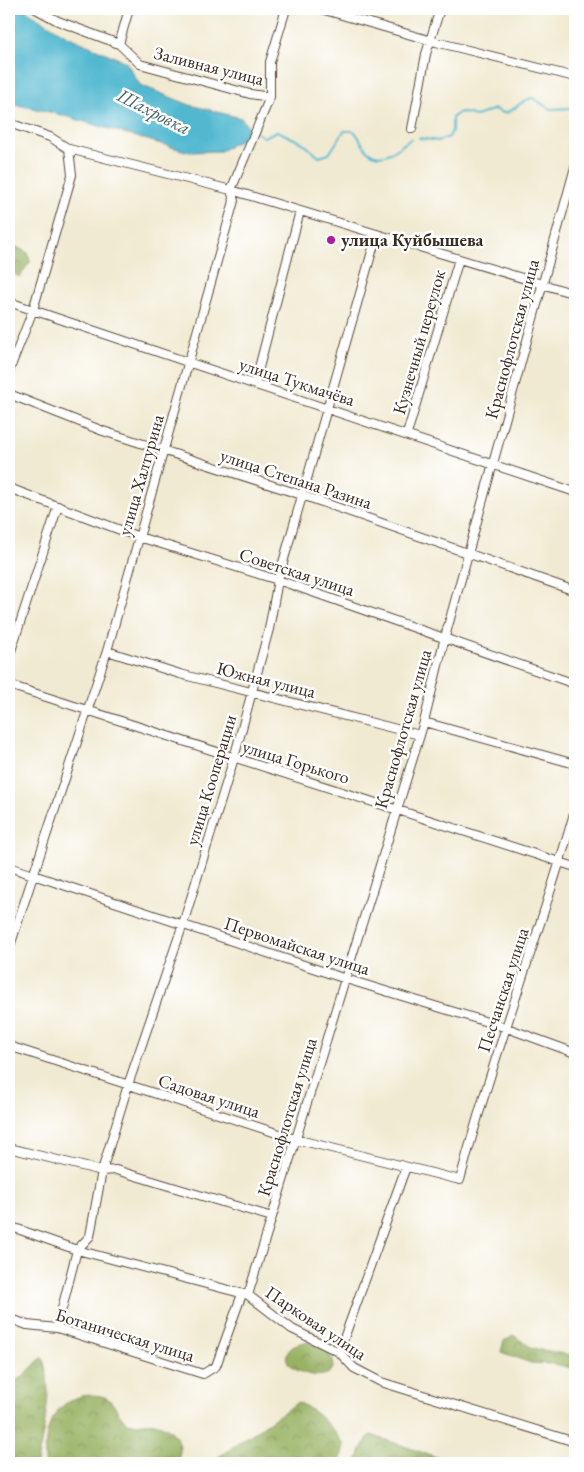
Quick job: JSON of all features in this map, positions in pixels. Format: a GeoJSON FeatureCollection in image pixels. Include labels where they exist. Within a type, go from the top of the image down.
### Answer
{"type":"FeatureCollection","features":[{"type":"Feature","properties":{"kind":"street","name":"Заливная улица"},"geometry":{"type":"LineString","coordinates":[[36,9],[58,21],[119,44],[140,64],[250,94],[270,97]]}},
{"type":"Feature","properties":{"kind":"street"},"geometry":{"type":"LineString","coordinates":[[119,44],[129,9]]}},
{"type":"Feature","properties":{"kind":"street","name":"улица Халтурина"},"geometry":{"type":"LineString","coordinates":[[9,949],[32,874],[107,652],[190,363],[234,201],[232,190],[270,97],[270,62],[286,9]]}},
{"type":"Feature","properties":{"kind":"street"},"geometry":{"type":"LineString","coordinates":[[321,9],[432,41],[575,77]]}},
{"type":"Feature","properties":{"kind":"street"},"geometry":{"type":"LineString","coordinates":[[412,129],[426,54],[432,41],[440,9]]}},
{"type":"Feature","properties":{"kind":"street"},"geometry":{"type":"LineString","coordinates":[[9,123],[50,137],[69,149],[232,190],[575,294]]}},
{"type":"Feature","properties":{"kind":"street"},"geometry":{"type":"LineString","coordinates":[[9,371],[33,310],[72,175],[69,149]]}},
{"type":"Feature","properties":{"kind":"street","name":"Краснофлотская улица"},"geometry":{"type":"LineString","coordinates":[[245,1295],[272,1217],[424,722],[445,637],[575,168]]}},
{"type":"Feature","properties":{"kind":"street"},"geometry":{"type":"LineString","coordinates":[[255,383],[300,211]]}},
{"type":"Feature","properties":{"kind":"street","name":"улица Кооперации"},"geometry":{"type":"LineString","coordinates":[[56,1328],[78,1250],[90,1236],[102,1171],[128,1085],[183,924],[234,758],[268,629],[278,580],[377,234]]}},
{"type":"Feature","properties":{"kind":"street","name":"Кузнечный переулок"},"geometry":{"type":"LineString","coordinates":[[407,434],[459,259]]}},
{"type":"Feature","properties":{"kind":"street","name":"улица Тукмачёва"},"geometry":{"type":"LineString","coordinates":[[9,302],[328,407],[575,492]]}},
{"type":"Feature","properties":{"kind":"street","name":"улица Степана Разина"},"geometry":{"type":"LineString","coordinates":[[9,394],[164,452],[302,496],[575,591]]}},
{"type":"Feature","properties":{"kind":"street","name":"Советская улица"},"geometry":{"type":"LineString","coordinates":[[9,488],[140,536],[278,580],[575,684]]}},
{"type":"Feature","properties":{"kind":"street"},"geometry":{"type":"LineString","coordinates":[[9,657],[58,506]]}},
{"type":"Feature","properties":{"kind":"street","name":"Южная улица"},"geometry":{"type":"LineString","coordinates":[[107,652],[180,674],[420,735]]}},
{"type":"Feature","properties":{"kind":"street","name":"улица Горького"},"geometry":{"type":"LineString","coordinates":[[9,685],[575,867]]}},
{"type":"Feature","properties":{"kind":"street"},"geometry":{"type":"LineString","coordinates":[[424,722],[575,764]]}},
{"type":"Feature","properties":{"kind":"street","name":"Песчанская улица"},"geometry":{"type":"LineString","coordinates":[[460,1180],[478,1113],[507,1028],[575,810]]}},
{"type":"Feature","properties":{"kind":"street","name":"Первомайская улица"},"geometry":{"type":"LineString","coordinates":[[9,867],[346,979],[507,1028],[575,1053]]}},
{"type":"Feature","properties":{"kind":"street","name":"Садовая улица"},"geometry":{"type":"LineString","coordinates":[[9,1046],[295,1139],[460,1180]]}},
{"type":"Feature","properties":{"kind":"street"},"geometry":{"type":"LineString","coordinates":[[9,1148],[102,1171],[116,1170],[272,1217]]}},
{"type":"Feature","properties":{"kind":"street"},"geometry":{"type":"LineString","coordinates":[[339,1352],[406,1167]]}},
{"type":"Feature","properties":{"kind":"street","name":"Парковая улица"},"geometry":{"type":"LineString","coordinates":[[9,1226],[78,1250],[245,1295],[292,1329],[339,1352],[354,1368],[381,1382],[575,1442]]}},
{"type":"Feature","properties":{"kind":"street","name":"Ботаническая улица"},"geometry":{"type":"LineString","coordinates":[[9,1318],[27,1325],[56,1328],[203,1374],[216,1366],[245,1295]]}},
{"type":"Feature","properties":{"kind":"green space"},"geometry":{"type":"Polygon","coordinates":[[[9,243],[28,253],[30,262],[19,277],[14,274],[12,261],[9,259],[9,243]]]}},
{"type":"Feature","properties":{"kind":"green space"},"geometry":{"type":"Polygon","coordinates":[[[513,1335],[532,1348],[575,1356],[575,1369],[555,1364],[531,1363],[501,1352],[504,1341],[513,1335]]]}},
{"type":"Feature","properties":{"kind":"green space"},"geometry":{"type":"Polygon","coordinates":[[[305,1342],[326,1351],[332,1358],[333,1365],[326,1374],[304,1373],[294,1369],[288,1362],[288,1351],[294,1346],[305,1342]]]}},
{"type":"Feature","properties":{"kind":"green space"},"geometry":{"type":"Polygon","coordinates":[[[42,1357],[48,1382],[48,1396],[37,1463],[9,1463],[9,1384],[23,1377],[42,1357]]]}},
{"type":"Feature","properties":{"kind":"green space"},"geometry":{"type":"Polygon","coordinates":[[[92,1395],[106,1398],[127,1423],[155,1423],[170,1430],[178,1439],[180,1451],[176,1463],[156,1460],[143,1463],[45,1463],[46,1441],[51,1422],[62,1406],[81,1396],[92,1395]]]}},
{"type":"Feature","properties":{"kind":"green space"},"geometry":{"type":"Polygon","coordinates":[[[298,1402],[324,1420],[344,1445],[340,1463],[210,1463],[298,1402]]]}},
{"type":"Feature","properties":{"kind":"green space"},"geometry":{"type":"Polygon","coordinates":[[[371,1435],[454,1463],[356,1463],[363,1445],[371,1435]]]}},
{"type":"Feature","properties":{"kind":"water"},"geometry":{"type":"Polygon","coordinates":[[[9,9],[24,9],[67,36],[126,62],[140,85],[190,105],[241,118],[250,129],[240,140],[221,151],[189,152],[54,113],[9,103],[9,9]]]}},
{"type":"Feature","properties":{"kind":"waterway","name":"Шахровка"},"geometry":{"type":"LineString","coordinates":[[419,138],[438,141],[449,137],[452,131],[452,118],[460,112],[476,116],[495,109],[505,113],[522,102],[533,98],[550,109],[575,108]]}},
{"type":"Feature","properties":{"kind":"waterway","name":"Шахровка"},"geometry":{"type":"LineString","coordinates":[[257,133],[264,137],[277,131],[303,143],[319,157],[329,154],[344,131],[354,131],[366,149],[373,155],[379,156],[396,150],[411,139]]}},
{"type":"Feature","properties":{"kind":"place","name":"улица Куйбышева"},"geometry":{"type":"Point","coordinates":[331,240]}}]}
